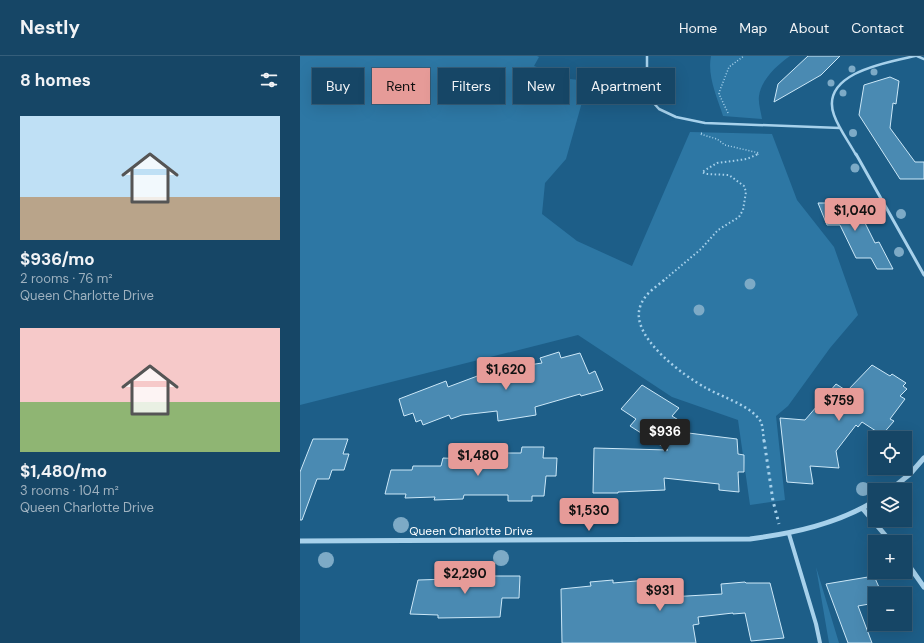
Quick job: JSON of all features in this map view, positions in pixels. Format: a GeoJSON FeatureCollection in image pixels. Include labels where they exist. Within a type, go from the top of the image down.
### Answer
{"type":"FeatureCollection","features":[{"type":"Feature","properties":{"kind":"street"},"geometry":{"type":"LineString","coordinates":[[647,56],[648,95],[654,104],[666,113],[686,120],[704,123],[840,128]]}},
{"type":"Feature","properties":{"kind":"street"},"geometry":{"type":"LineString","coordinates":[[894,56],[901,60]]}},
{"type":"Feature","properties":{"kind":"street"},"geometry":{"type":"LineString","coordinates":[[924,60],[916,56],[859,72],[844,80],[838,86],[832,96],[831,105],[834,116],[840,128],[924,274]]}},
{"type":"Feature","properties":{"kind":"street"},"geometry":{"type":"LineString","coordinates":[[899,483],[910,474],[924,458]]}},
{"type":"Feature","properties":{"kind":"street","name":"Queen Charlotte Drive"},"geometry":{"type":"LineString","coordinates":[[300,541],[750,539],[786,535],[820,526],[844,518],[868,505]]}},
{"type":"Feature","properties":{"kind":"street"},"geometry":{"type":"LineString","coordinates":[[863,508],[884,535]]}},
{"type":"Feature","properties":{"kind":"street"},"geometry":{"type":"LineString","coordinates":[[912,570],[924,587]]}},
{"type":"Feature","properties":{"kind":"lane"},"geometry":{"type":"LineString","coordinates":[[786,535],[816,624],[820,643]]}},
{"type":"Feature","properties":{"kind":"path"},"geometry":{"type":"LineString","coordinates":[[729,124],[727,110],[721,99],[720,90],[727,68],[744,56]]}},
{"type":"Feature","properties":{"kind":"path"},"geometry":{"type":"LineString","coordinates":[[709,133],[700,134],[717,139],[725,145],[759,153],[755,157],[718,162],[702,172],[706,174],[731,175],[744,186],[746,192],[743,210],[739,217],[722,227],[693,256],[645,296],[639,306],[639,321],[650,341],[685,375],[715,394],[748,410],[757,417],[761,423],[773,501],[786,535]]}},
{"type":"Feature","properties":{"kind":"shaded area"},"geometry":{"type":"Polygon","coordinates":[[[300,56],[539,57],[534,66],[540,68],[513,68],[513,104],[569,104],[569,79],[577,80],[577,104],[582,104],[566,159],[545,183],[542,214],[577,241],[632,266],[690,132],[772,134],[797,200],[834,247],[858,315],[830,348],[788,406],[776,416],[785,500],[750,505],[738,420],[672,397],[578,335],[300,405],[300,56]]]}},
{"type":"Feature","properties":{"kind":"shaded area"},"geometry":{"type":"Polygon","coordinates":[[[711,56],[790,56],[770,73],[760,90],[759,105],[762,119],[723,116],[711,79],[711,56]]]}},
{"type":"Feature","properties":{"kind":"shaded area"},"geometry":{"type":"Polygon","coordinates":[[[816,567],[839,643],[829,643],[816,567]]]}},
{"type":"Feature","properties":{"kind":"building"},"geometry":{"type":"Polygon","coordinates":[[[808,56],[840,56],[821,75],[774,102],[778,84],[808,56]]]}},
{"type":"Feature","properties":{"kind":"building"},"geometry":{"type":"Polygon","coordinates":[[[890,77],[899,81],[896,104],[893,103],[890,128],[915,162],[924,162],[924,179],[900,179],[859,115],[864,85],[890,77]]]}},
{"type":"Feature","properties":{"kind":"building"},"geometry":{"type":"Polygon","coordinates":[[[818,203],[855,203],[875,243],[879,242],[893,269],[877,269],[871,258],[856,258],[840,225],[827,225],[818,203]]]}},
{"type":"Feature","properties":{"kind":"building"},"geometry":{"type":"Polygon","coordinates":[[[559,352],[561,358],[580,353],[589,374],[595,371],[603,390],[581,396],[580,394],[535,407],[536,415],[498,421],[497,411],[462,415],[451,419],[449,415],[423,425],[421,420],[416,422],[413,413],[404,416],[399,399],[446,381],[448,387],[480,375],[515,370],[515,367],[542,363],[540,358],[559,352]]]}},
{"type":"Feature","properties":{"kind":"building"},"geometry":{"type":"Polygon","coordinates":[[[872,365],[890,376],[892,374],[906,383],[903,386],[907,389],[900,396],[905,399],[890,419],[894,421],[885,431],[876,431],[862,422],[858,427],[856,425],[836,451],[839,468],[810,466],[813,484],[787,482],[780,418],[805,420],[836,384],[847,391],[872,365]]]}},
{"type":"Feature","properties":{"kind":"building"},"geometry":{"type":"Polygon","coordinates":[[[642,385],[679,408],[672,416],[680,421],[672,431],[737,439],[738,454],[744,455],[744,472],[738,472],[739,492],[719,490],[719,484],[664,478],[665,490],[593,493],[594,448],[668,450],[630,426],[636,419],[621,409],[642,385]]]}},
{"type":"Feature","properties":{"kind":"building"},"geometry":{"type":"Polygon","coordinates":[[[313,439],[348,439],[343,454],[349,454],[344,470],[332,470],[329,479],[317,479],[302,520],[300,520],[300,472],[313,439]]]}},
{"type":"Feature","properties":{"kind":"building"},"geometry":{"type":"Polygon","coordinates":[[[522,447],[544,447],[543,458],[557,458],[556,476],[546,476],[544,496],[532,496],[532,501],[508,501],[508,495],[464,495],[463,499],[434,500],[435,497],[405,498],[406,494],[385,494],[391,470],[412,470],[413,466],[441,466],[443,458],[490,460],[491,453],[521,453],[522,447]]]}},
{"type":"Feature","properties":{"kind":"building"},"geometry":{"type":"Polygon","coordinates":[[[493,571],[493,576],[520,576],[519,598],[502,598],[500,617],[438,618],[438,615],[410,614],[418,580],[451,579],[453,572],[493,571]]]}},
{"type":"Feature","properties":{"kind":"building"},"geometry":{"type":"Polygon","coordinates":[[[868,577],[868,579],[875,579],[879,587],[868,587],[868,604],[858,606],[872,643],[848,643],[826,584],[868,577]]]}},
{"type":"Feature","properties":{"kind":"building"},"geometry":{"type":"Polygon","coordinates":[[[659,579],[660,588],[668,587],[669,597],[722,594],[721,584],[745,582],[770,583],[784,638],[751,641],[745,613],[733,613],[698,617],[699,624],[693,625],[696,643],[562,643],[561,589],[591,586],[590,582],[613,580],[613,583],[659,579]]]}}]}
